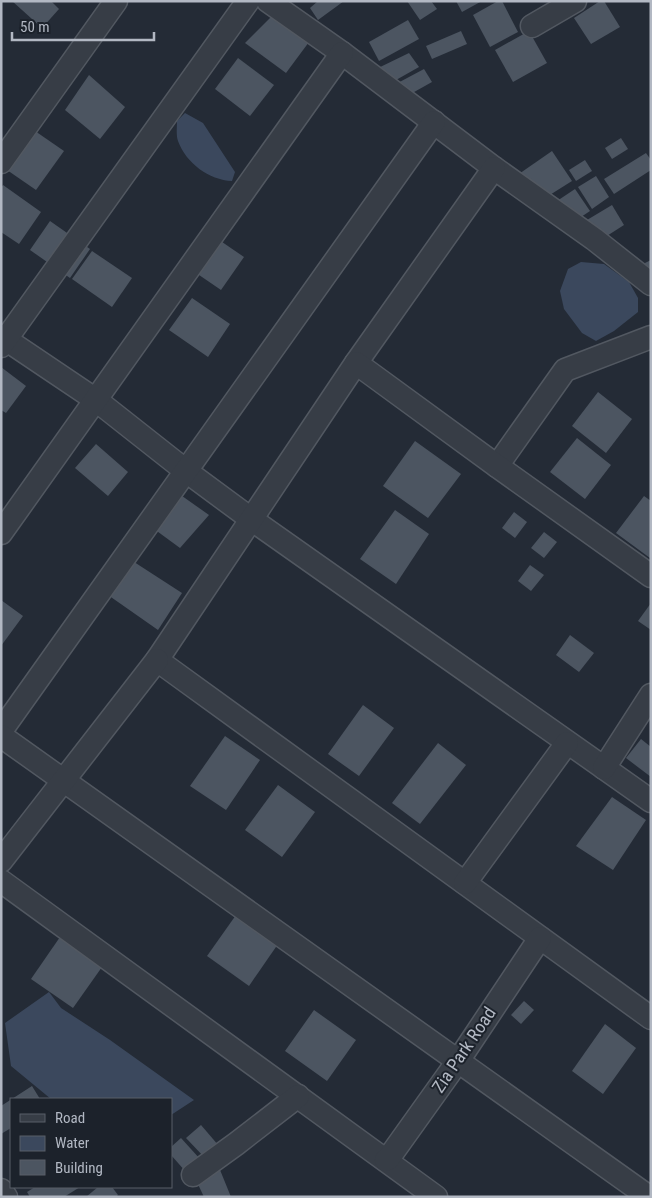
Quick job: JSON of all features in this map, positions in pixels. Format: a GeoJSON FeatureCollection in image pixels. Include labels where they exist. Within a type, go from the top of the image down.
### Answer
{"type":"FeatureCollection","features":[{"type":"Feature","properties":{"kind":"street"},"geometry":{"type":"LineString","coordinates":[[1,162],[116,1]]}},
{"type":"Feature","properties":{"kind":"street"},"geometry":{"type":"LineString","coordinates":[[248,1],[3,340],[96,400],[186,471],[252,519],[651,801]]}},
{"type":"Feature","properties":{"kind":"street"},"geometry":{"type":"LineString","coordinates":[[268,1],[342,53],[494,168],[594,239],[651,284]]}},
{"type":"Feature","properties":{"kind":"street"},"geometry":{"type":"LineString","coordinates":[[532,26],[575,1]]}},
{"type":"Feature","properties":{"kind":"street"},"geometry":{"type":"LineString","coordinates":[[1,533],[342,53]]}},
{"type":"Feature","properties":{"kind":"street"},"geometry":{"type":"LineString","coordinates":[[1,731],[434,122]]}},
{"type":"Feature","properties":{"kind":"street"},"geometry":{"type":"LineString","coordinates":[[1,861],[157,660],[356,363],[494,168]]}},
{"type":"Feature","properties":{"kind":"street"},"geometry":{"type":"LineString","coordinates":[[497,466],[565,370],[651,337]]}},
{"type":"Feature","properties":{"kind":"street"},"geometry":{"type":"LineString","coordinates":[[356,363],[651,576]]}},
{"type":"Feature","properties":{"kind":"street"},"geometry":{"type":"LineString","coordinates":[[157,660],[651,1018]]}},
{"type":"Feature","properties":{"kind":"street"},"geometry":{"type":"LineString","coordinates":[[604,768],[651,695]]}},
{"type":"Feature","properties":{"kind":"street"},"geometry":{"type":"LineString","coordinates":[[1,736],[649,1197]]}},
{"type":"Feature","properties":{"kind":"street"},"geometry":{"type":"LineString","coordinates":[[465,883],[567,743]]}},
{"type":"Feature","properties":{"kind":"street"},"geometry":{"type":"LineString","coordinates":[[1,881],[436,1197]]}},
{"type":"Feature","properties":{"kind":"street","name":"Zia Park Road"},"geometry":{"type":"LineString","coordinates":[[386,1160],[458,1060],[540,938]]}},
{"type":"Feature","properties":{"kind":"street"},"geometry":{"type":"LineString","coordinates":[[193,1175],[298,1096]]}},
{"type":"Feature","properties":{"kind":"street"},"geometry":{"type":"LineString","coordinates":[[1,1190],[6,1197]]}},
{"type":"Feature","properties":{"kind":"water"},"geometry":{"type":"Polygon","coordinates":[[[185,113],[203,123],[235,172],[232,181],[223,180],[199,169],[182,149],[178,141],[177,121],[185,113]]]}},
{"type":"Feature","properties":{"kind":"water"},"geometry":{"type":"Polygon","coordinates":[[[581,262],[604,264],[629,282],[638,298],[638,312],[614,331],[596,341],[582,333],[564,309],[560,291],[568,269],[581,262]]]}},
{"type":"Feature","properties":{"kind":"water"},"geometry":{"type":"Polygon","coordinates":[[[49,992],[61,1008],[110,1040],[194,1100],[172,1114],[172,1098],[50,1098],[11,1066],[5,1023],[49,992]]]}},
{"type":"Feature","properties":{"kind":"building"},"geometry":{"type":"Polygon","coordinates":[[[12,1],[51,1],[59,9],[42,28],[12,1]]]}},
{"type":"Feature","properties":{"kind":"building"},"geometry":{"type":"Polygon","coordinates":[[[318,1],[344,1],[318,20],[310,8],[318,1]]]}},
{"type":"Feature","properties":{"kind":"building"},"geometry":{"type":"Polygon","coordinates":[[[407,1],[431,1],[437,9],[420,20],[407,1]]]}},
{"type":"Feature","properties":{"kind":"building"},"geometry":{"type":"Polygon","coordinates":[[[456,1],[482,1],[462,12],[456,1]]]}},
{"type":"Feature","properties":{"kind":"building"},"geometry":{"type":"Polygon","coordinates":[[[498,1],[502,1],[518,32],[490,47],[473,15],[498,1]]]}},
{"type":"Feature","properties":{"kind":"building"},"geometry":{"type":"Polygon","coordinates":[[[600,1],[604,1],[620,27],[591,44],[574,18],[600,1]]]}},
{"type":"Feature","properties":{"kind":"building"},"geometry":{"type":"Polygon","coordinates":[[[272,16],[309,42],[286,73],[245,43],[272,16]]]}},
{"type":"Feature","properties":{"kind":"building"},"geometry":{"type":"Polygon","coordinates":[[[408,20],[419,39],[379,61],[369,42],[408,20]]]}},
{"type":"Feature","properties":{"kind":"building"},"geometry":{"type":"Polygon","coordinates":[[[461,31],[467,44],[432,59],[426,46],[461,31]]]}},
{"type":"Feature","properties":{"kind":"building"},"geometry":{"type":"Polygon","coordinates":[[[529,31],[547,63],[513,82],[495,50],[529,31]]]}},
{"type":"Feature","properties":{"kind":"building"},"geometry":{"type":"Polygon","coordinates":[[[409,53],[419,67],[389,84],[374,70],[409,53]]]}},
{"type":"Feature","properties":{"kind":"building"},"geometry":{"type":"Polygon","coordinates":[[[238,58],[274,85],[250,116],[215,89],[238,58]]]}},
{"type":"Feature","properties":{"kind":"building"},"geometry":{"type":"Polygon","coordinates":[[[424,69],[432,82],[407,96],[394,85],[424,69]]]}},
{"type":"Feature","properties":{"kind":"building"},"geometry":{"type":"Polygon","coordinates":[[[89,75],[125,107],[100,139],[65,110],[89,75]]]}},
{"type":"Feature","properties":{"kind":"building"},"geometry":{"type":"Polygon","coordinates":[[[35,131],[64,151],[36,190],[7,170],[35,131]]]}},
{"type":"Feature","properties":{"kind":"building"},"geometry":{"type":"Polygon","coordinates":[[[621,138],[628,149],[612,159],[605,148],[621,138]]]}},
{"type":"Feature","properties":{"kind":"building"},"geometry":{"type":"Polygon","coordinates":[[[552,151],[572,181],[545,198],[516,176],[552,151]]]}},
{"type":"Feature","properties":{"kind":"building"},"geometry":{"type":"Polygon","coordinates":[[[646,153],[651,160],[651,170],[614,194],[604,179],[646,153]]]}},
{"type":"Feature","properties":{"kind":"building"},"geometry":{"type":"Polygon","coordinates":[[[585,160],[592,171],[576,181],[569,170],[585,160]]]}},
{"type":"Feature","properties":{"kind":"building"},"geometry":{"type":"Polygon","coordinates":[[[596,176],[609,197],[592,209],[578,187],[596,176]]]}},
{"type":"Feature","properties":{"kind":"building"},"geometry":{"type":"Polygon","coordinates":[[[3,185],[41,212],[19,244],[1,232],[1,188],[3,185]]]}},
{"type":"Feature","properties":{"kind":"building"},"geometry":{"type":"Polygon","coordinates":[[[575,189],[590,211],[575,221],[554,203],[575,189]]]}},
{"type":"Feature","properties":{"kind":"building"},"geometry":{"type":"Polygon","coordinates":[[[612,205],[624,225],[599,241],[587,220],[612,205]]]}},
{"type":"Feature","properties":{"kind":"building"},"geometry":{"type":"Polygon","coordinates":[[[50,221],[90,249],[70,278],[30,250],[50,221]]]}},
{"type":"Feature","properties":{"kind":"building"},"geometry":{"type":"Polygon","coordinates":[[[206,231],[244,257],[221,290],[183,264],[206,231]]]}},
{"type":"Feature","properties":{"kind":"building"},"geometry":{"type":"Polygon","coordinates":[[[92,251],[132,278],[112,307],[72,279],[92,251]]]}},
{"type":"Feature","properties":{"kind":"building"},"geometry":{"type":"Polygon","coordinates":[[[651,260],[651,273],[641,265],[651,260]]]}},
{"type":"Feature","properties":{"kind":"building"},"geometry":{"type":"Polygon","coordinates":[[[192,298],[230,324],[208,357],[169,330],[192,298]]]}},
{"type":"Feature","properties":{"kind":"building"},"geometry":{"type":"Polygon","coordinates":[[[1,367],[26,386],[6,413],[1,410],[1,367]]]}},
{"type":"Feature","properties":{"kind":"building"},"geometry":{"type":"Polygon","coordinates":[[[598,392],[632,419],[606,453],[572,426],[598,392]]]}},
{"type":"Feature","properties":{"kind":"building"},"geometry":{"type":"Polygon","coordinates":[[[577,438],[611,465],[585,499],[550,472],[577,438]]]}},
{"type":"Feature","properties":{"kind":"building"},"geometry":{"type":"Polygon","coordinates":[[[415,441],[461,474],[428,518],[383,486],[415,441]]]}},
{"type":"Feature","properties":{"kind":"building"},"geometry":{"type":"Polygon","coordinates":[[[96,444],[128,472],[108,496],[75,468],[96,444]]]}},
{"type":"Feature","properties":{"kind":"building"},"geometry":{"type":"Polygon","coordinates":[[[175,491],[209,515],[180,548],[150,526],[175,491]]]}},
{"type":"Feature","properties":{"kind":"building"},"geometry":{"type":"Polygon","coordinates":[[[644,496],[651,501],[650,558],[616,533],[644,496]]]}},
{"type":"Feature","properties":{"kind":"building"},"geometry":{"type":"Polygon","coordinates":[[[395,510],[429,534],[396,584],[360,559],[395,510]]]}},
{"type":"Feature","properties":{"kind":"building"},"geometry":{"type":"Polygon","coordinates":[[[514,512],[527,522],[515,538],[502,528],[514,512]]]}},
{"type":"Feature","properties":{"kind":"building"},"geometry":{"type":"Polygon","coordinates":[[[544,532],[557,542],[544,558],[531,548],[544,532]]]}},
{"type":"Feature","properties":{"kind":"building"},"geometry":{"type":"Polygon","coordinates":[[[131,560],[182,593],[158,630],[108,595],[131,560]]]}},
{"type":"Feature","properties":{"kind":"building"},"geometry":{"type":"Polygon","coordinates":[[[530,565],[544,575],[531,591],[518,581],[530,565]]]}},
{"type":"Feature","properties":{"kind":"building"},"geometry":{"type":"Polygon","coordinates":[[[1,600],[23,616],[1,646],[1,600]]]}},
{"type":"Feature","properties":{"kind":"building"},"geometry":{"type":"Polygon","coordinates":[[[651,603],[651,630],[638,621],[651,603]]]}},
{"type":"Feature","properties":{"kind":"building"},"geometry":{"type":"Polygon","coordinates":[[[570,635],[594,653],[579,672],[556,655],[570,635]]]}},
{"type":"Feature","properties":{"kind":"building"},"geometry":{"type":"Polygon","coordinates":[[[363,705],[394,728],[359,776],[328,754],[363,705]]]}},
{"type":"Feature","properties":{"kind":"building"},"geometry":{"type":"Polygon","coordinates":[[[225,736],[260,760],[226,810],[190,786],[225,736]]]}},
{"type":"Feature","properties":{"kind":"building"},"geometry":{"type":"Polygon","coordinates":[[[641,739],[651,747],[651,777],[626,758],[641,739]]]}},
{"type":"Feature","properties":{"kind":"building"},"geometry":{"type":"Polygon","coordinates":[[[438,743],[466,765],[420,824],[392,803],[438,743]]]}},
{"type":"Feature","properties":{"kind":"building"},"geometry":{"type":"Polygon","coordinates":[[[278,785],[315,812],[282,857],[245,830],[278,785]]]}},
{"type":"Feature","properties":{"kind":"building"},"geometry":{"type":"Polygon","coordinates":[[[612,797],[646,820],[613,870],[576,846],[612,797]]]}},
{"type":"Feature","properties":{"kind":"building"},"geometry":{"type":"Polygon","coordinates":[[[236,915],[278,944],[249,986],[207,956],[236,915]]]}},
{"type":"Feature","properties":{"kind":"building"},"geometry":{"type":"Polygon","coordinates":[[[60,937],[102,967],[73,1008],[31,979],[60,937]]]}},
{"type":"Feature","properties":{"kind":"building"},"geometry":{"type":"Polygon","coordinates":[[[524,1001],[534,1010],[521,1024],[511,1015],[524,1001]]]}},
{"type":"Feature","properties":{"kind":"building"},"geometry":{"type":"Polygon","coordinates":[[[314,1010],[356,1040],[327,1081],[285,1051],[314,1010]]]}},
{"type":"Feature","properties":{"kind":"building"},"geometry":{"type":"Polygon","coordinates":[[[605,1024],[636,1048],[603,1094],[572,1071],[605,1024]]]}},
{"type":"Feature","properties":{"kind":"building"},"geometry":{"type":"Polygon","coordinates":[[[32,1086],[39,1098],[14,1098],[32,1086]]]}},
{"type":"Feature","properties":{"kind":"building"},"geometry":{"type":"Polygon","coordinates":[[[10,1101],[10,1129],[1,1134],[1,1106],[10,1101]]]}},
{"type":"Feature","properties":{"kind":"building"},"geometry":{"type":"Polygon","coordinates":[[[201,1125],[219,1146],[205,1158],[186,1138],[201,1125]]]}},
{"type":"Feature","properties":{"kind":"building"},"geometry":{"type":"Polygon","coordinates":[[[181,1138],[200,1159],[186,1172],[172,1156],[172,1146],[181,1138]]]}},
{"type":"Feature","properties":{"kind":"building"},"geometry":{"type":"Polygon","coordinates":[[[218,1165],[231,1197],[204,1197],[196,1180],[218,1165]]]}},
{"type":"Feature","properties":{"kind":"building"},"geometry":{"type":"Polygon","coordinates":[[[33,1188],[78,1188],[64,1197],[30,1197],[27,1192],[33,1188]]]}},
{"type":"Feature","properties":{"kind":"building"},"geometry":{"type":"Polygon","coordinates":[[[97,1188],[113,1188],[118,1195],[116,1197],[86,1197],[97,1188]]]}}]}
